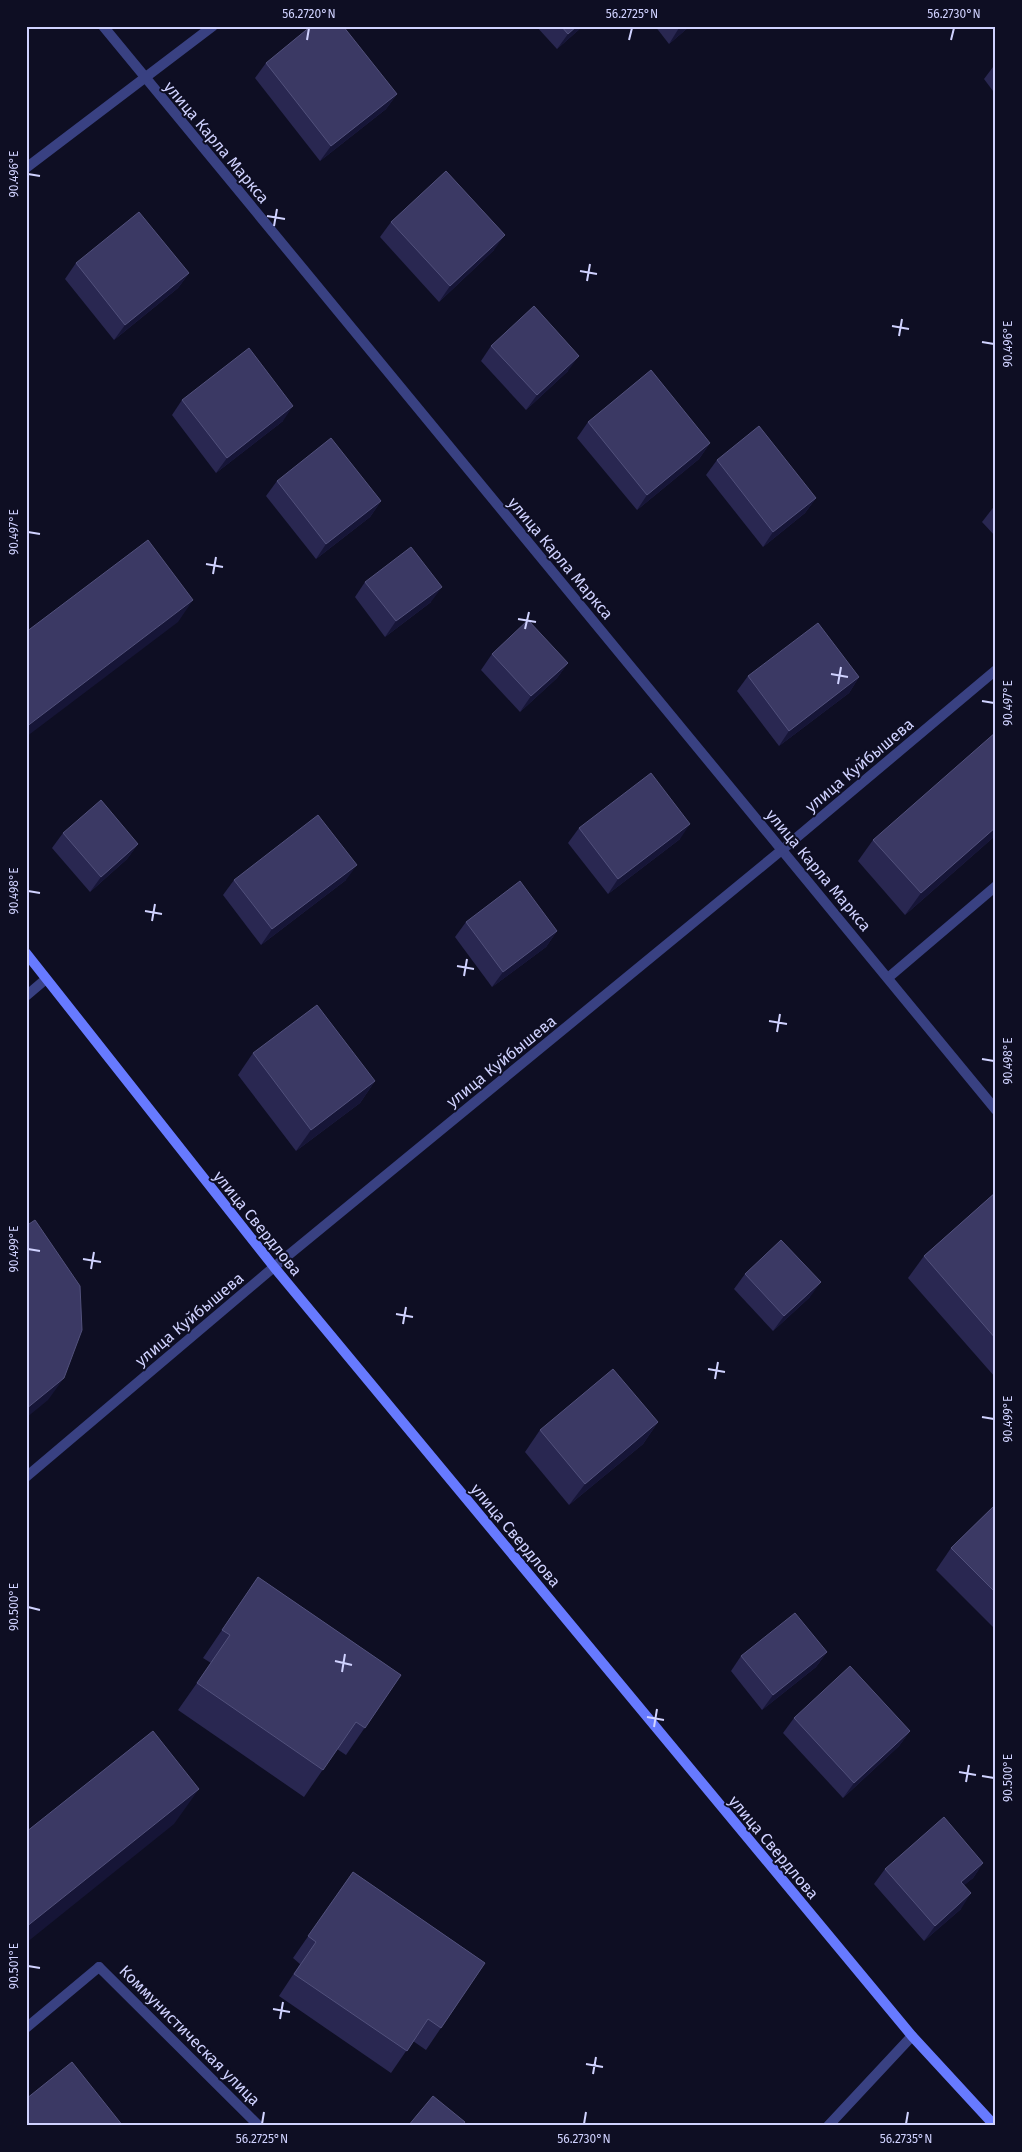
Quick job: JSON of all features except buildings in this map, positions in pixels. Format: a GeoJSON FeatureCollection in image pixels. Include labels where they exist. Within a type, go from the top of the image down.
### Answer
{"type":"FeatureCollection","features":[{"type":"Feature","properties":{"kind":"main road","name":"улица Свердлова"},"geometry":{"type":"LineString","coordinates":[[26,953],[274,1267],[912,2036],[994,2126]]}},
{"type":"Feature","properties":{"kind":"street","name":"улица Карла Маркса"},"geometry":{"type":"LineString","coordinates":[[103,26],[783,849],[996,1110]]}},
{"type":"Feature","properties":{"kind":"street"},"geometry":{"type":"LineString","coordinates":[[26,168],[213,26]]}},
{"type":"Feature","properties":{"kind":"street","name":"улица Куйбышева"},"geometry":{"type":"LineString","coordinates":[[26,1477],[274,1267],[783,849],[996,670]]}},
{"type":"Feature","properties":{"kind":"street"},"geometry":{"type":"LineString","coordinates":[[888,977],[996,886]]}},
{"type":"Feature","properties":{"kind":"street"},"geometry":{"type":"LineString","coordinates":[[26,996],[46,978]]}},
{"type":"Feature","properties":{"kind":"street","name":"Коммунистическая улица"},"geometry":{"type":"LineString","coordinates":[[26,2028],[99,1966],[259,2126]]}},
{"type":"Feature","properties":{"kind":"street"},"geometry":{"type":"LineString","coordinates":[[828,2126],[912,2036]]}}]}
